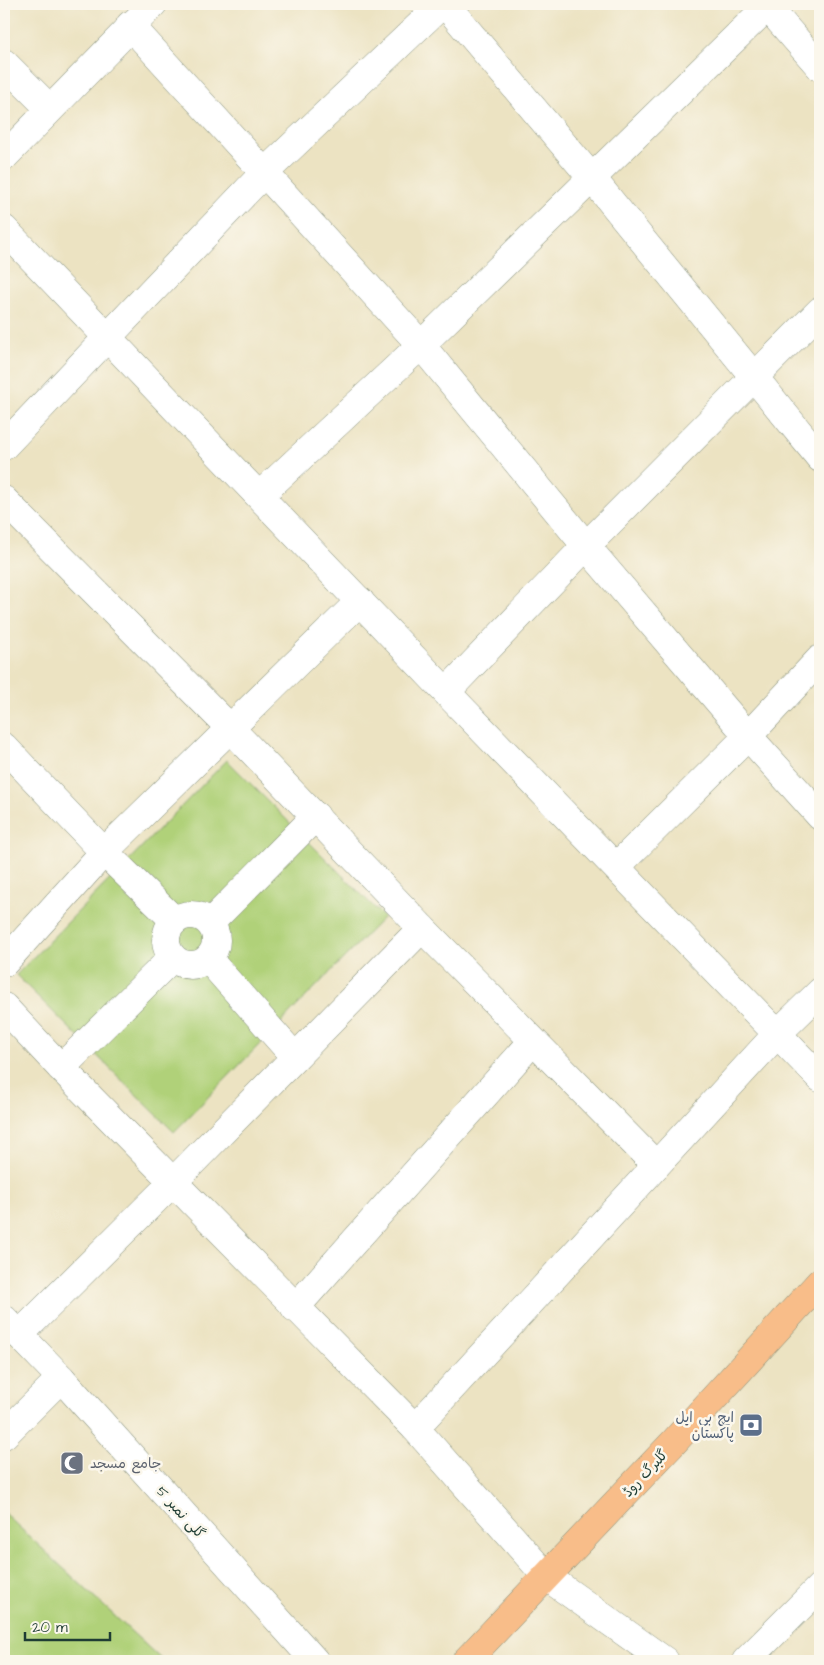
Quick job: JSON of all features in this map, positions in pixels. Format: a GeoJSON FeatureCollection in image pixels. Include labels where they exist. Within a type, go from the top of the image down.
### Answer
{"type":"FeatureCollection","features":[{"type":"Feature","properties":{"kind":"main road","name":"گلبرگ روڈ"},"geometry":{"type":"LineString","coordinates":[[466,1661],[547,1577],[820,1282]]}},
{"type":"Feature","properties":{"kind":"street"},"geometry":{"type":"LineString","coordinates":[[4,446],[106,336],[265,172],[444,4],[592,177],[820,458]]}},
{"type":"Feature","properties":{"kind":"street"},"geometry":{"type":"LineString","coordinates":[[260,496],[421,345],[768,5],[820,67]]}},
{"type":"Feature","properties":{"kind":"street"},"geometry":{"type":"LineString","coordinates":[[4,156],[139,12],[265,172],[421,345],[586,546],[748,736],[820,816]]}},
{"type":"Feature","properties":{"kind":"street"},"geometry":{"type":"LineString","coordinates":[[4,63],[49,108]]}},
{"type":"Feature","properties":{"kind":"street"},"geometry":{"type":"LineString","coordinates":[[4,229],[446,692],[820,1078]]}},
{"type":"Feature","properties":{"kind":"street"},"geometry":{"type":"LineString","coordinates":[[446,692],[586,546],[820,311]]}},
{"type":"Feature","properties":{"kind":"street"},"geometry":{"type":"LineString","coordinates":[[4,500],[316,816],[532,1042],[656,1165]]}},
{"type":"Feature","properties":{"kind":"street"},"geometry":{"type":"LineString","coordinates":[[4,963],[104,852],[360,601]]}},
{"type":"Feature","properties":{"kind":"street"},"geometry":{"type":"LineString","coordinates":[[616,866],[748,736],[820,659]]}},
{"type":"Feature","properties":{"kind":"street"},"geometry":{"type":"LineString","coordinates":[[4,747],[104,852],[174,920]]}},
{"type":"Feature","properties":{"kind":"street"},"geometry":{"type":"LineString","coordinates":[[211,922],[316,816]]}},
{"type":"Feature","properties":{"kind":"street"},"geometry":{"type":"LineString","coordinates":[[193,913],[211,922],[218,941],[209,960],[190,966],[172,958],[165,938],[174,920],[193,913]]}},
{"type":"Feature","properties":{"kind":"street"},"geometry":{"type":"LineString","coordinates":[[11,1327],[174,1181],[294,1056],[422,928]]}},
{"type":"Feature","properties":{"kind":"street"},"geometry":{"type":"LineString","coordinates":[[61,1068],[172,958]]}},
{"type":"Feature","properties":{"kind":"street"},"geometry":{"type":"LineString","coordinates":[[209,960],[294,1056]]}},
{"type":"Feature","properties":{"kind":"street"},"geometry":{"type":"LineString","coordinates":[[415,1428],[777,1034],[820,992]]}},
{"type":"Feature","properties":{"kind":"street"},"geometry":{"type":"LineString","coordinates":[[4,1007],[295,1308],[415,1428],[547,1577],[665,1661]]}},
{"type":"Feature","properties":{"kind":"street"},"geometry":{"type":"LineString","coordinates":[[295,1308],[532,1042]]}},
{"type":"Feature","properties":{"kind":"street","name":"گلی نمبر 5"},"geometry":{"type":"LineString","coordinates":[[11,1327],[61,1378],[315,1661]]}},
{"type":"Feature","properties":{"kind":"street"},"geometry":{"type":"LineString","coordinates":[[4,1435],[61,1378]]}},
{"type":"Feature","properties":{"kind":"street"},"geometry":{"type":"LineString","coordinates":[[746,1661],[820,1586]]}},
{"type":"Feature","properties":{"kind":"green space"},"geometry":{"type":"Polygon","coordinates":[[[227,760],[384,917],[174,1132],[16,975],[227,760]]]}},
{"type":"Feature","properties":{"kind":"green space"},"geometry":{"type":"Polygon","coordinates":[[[4,1513],[163,1661],[4,1661],[4,1513]]]}},
{"type":"Feature","properties":{"kind":"place","name":"ایچ بی ایل پاکستان"},"geometry":{"type":"Point","coordinates":[751,1425]}},
{"type":"Feature","properties":{"kind":"place","name":"جامع مسجد"},"geometry":{"type":"Point","coordinates":[72,1463]}}]}
